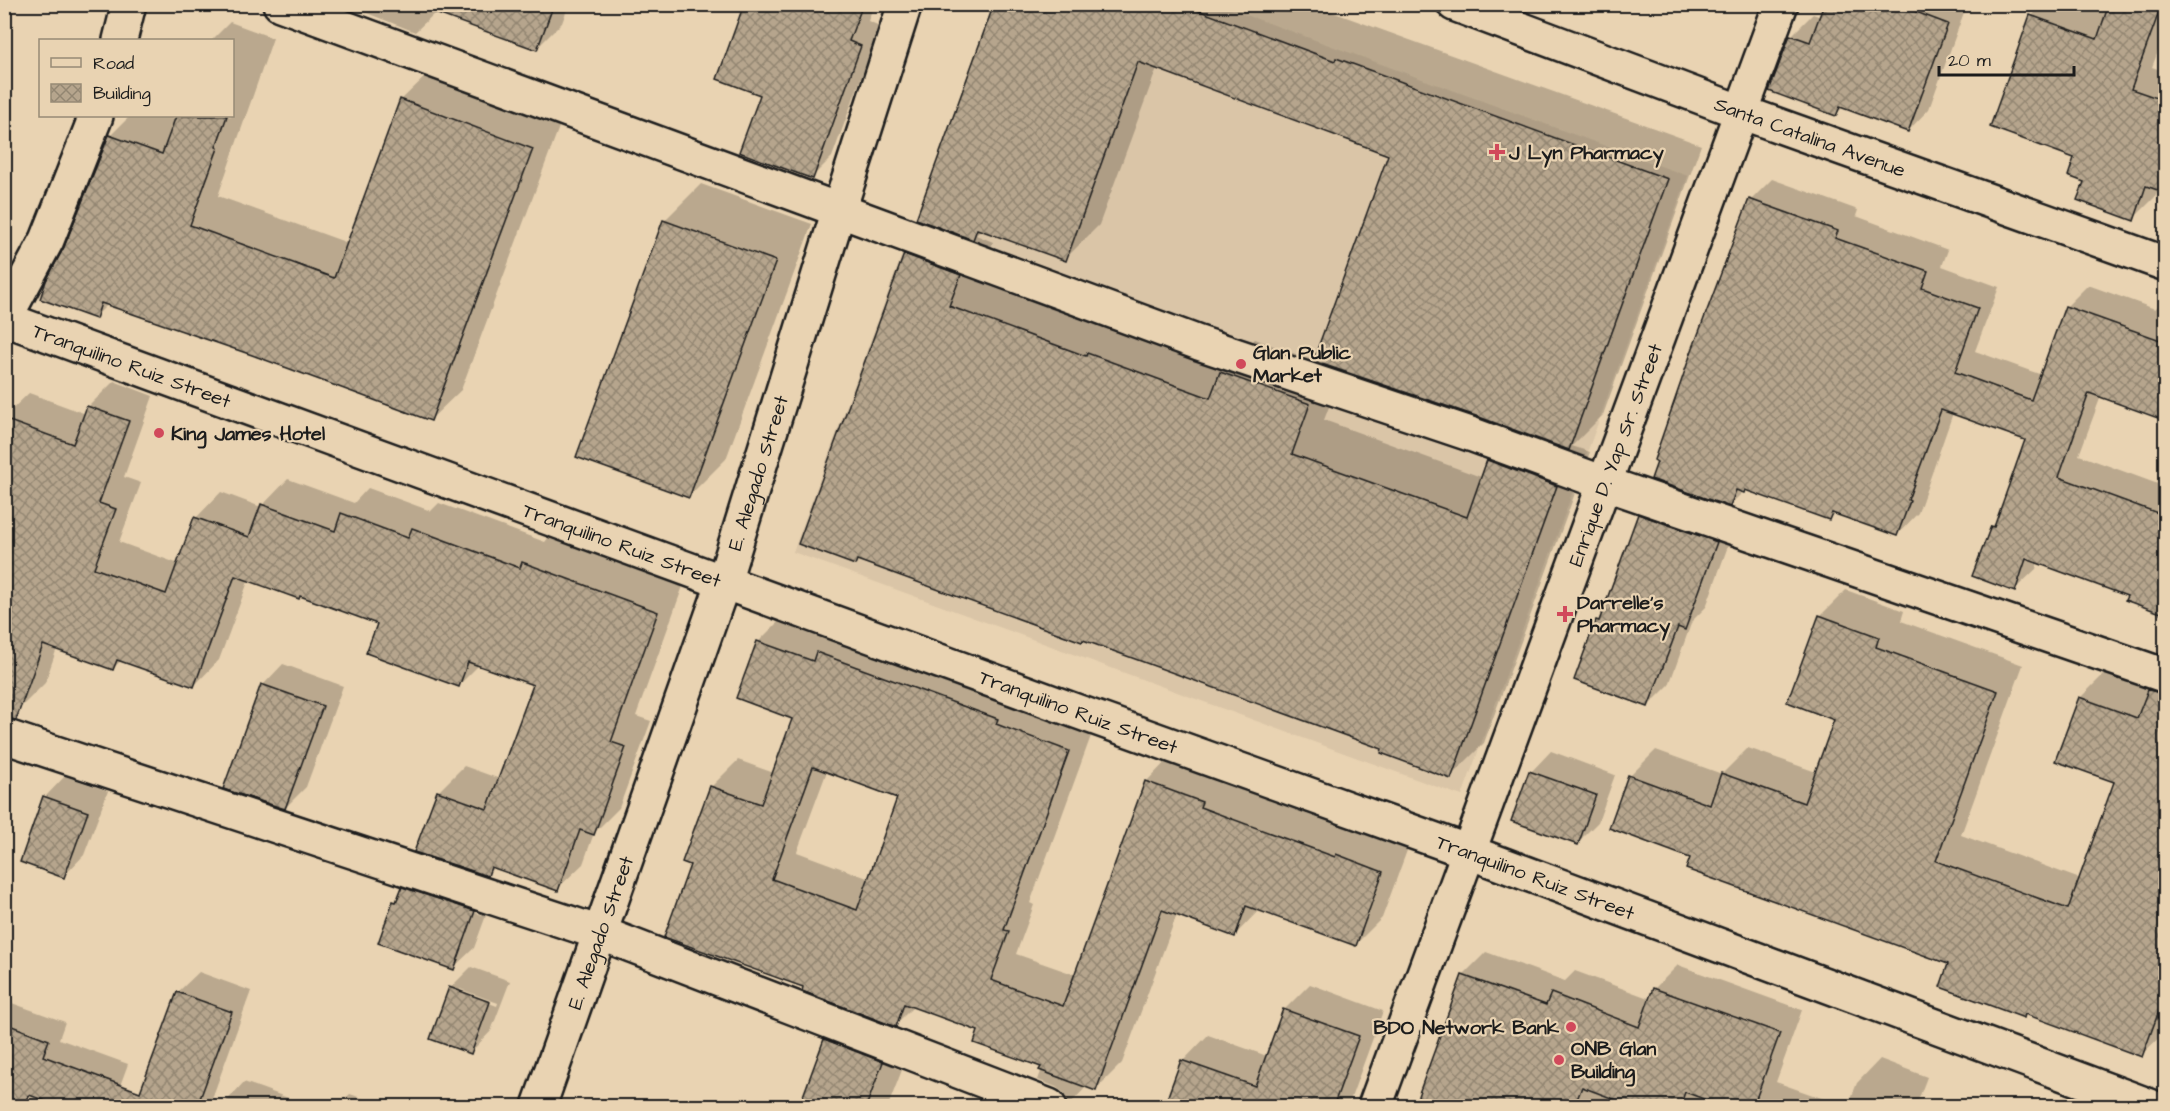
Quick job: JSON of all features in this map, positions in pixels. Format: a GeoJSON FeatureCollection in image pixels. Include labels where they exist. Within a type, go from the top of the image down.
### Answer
{"type":"FeatureCollection","features":[{"type":"Feature","properties":{"kind":"street"},"geometry":{"type":"LineString","coordinates":[[120,39],[129,4]]}},
{"type":"Feature","properties":{"kind":"street"},"geometry":{"type":"LineString","coordinates":[[280,4],[1199,343],[1473,435],[1604,483],[2166,676]]}},
{"type":"Feature","properties":{"kind":"street","name":"E. Alegado Street"},"geometry":{"type":"LineString","coordinates":[[539,1107],[724,581],[905,4]]}},
{"type":"Feature","properties":{"kind":"street","name":"Santa Catalina Avenue"},"geometry":{"type":"LineString","coordinates":[[1454,4],[1741,112],[2166,264]]}},
{"type":"Feature","properties":{"kind":"street","name":"Enrique D. Yap Sr. Street"},"geometry":{"type":"LineString","coordinates":[[1375,1107],[1781,4]]}},
{"type":"Feature","properties":{"kind":"street"},"geometry":{"type":"LineString","coordinates":[[5,320],[47,240],[96,117]]}},
{"type":"Feature","properties":{"kind":"street","name":"Tranquilino Ruiz Street"},"geometry":{"type":"LineString","coordinates":[[5,320],[1469,852],[2150,1107]]}},
{"type":"Feature","properties":{"kind":"street"},"geometry":{"type":"LineString","coordinates":[[4,736],[600,933],[1049,1107]]}},
{"type":"Feature","properties":{"kind":"shaded area","name":"Glan Public Market"},"geometry":{"type":"Polygon","coordinates":[[[993,5],[1219,5],[1688,176],[1462,796],[793,552],[993,5]]]}},
{"type":"Feature","properties":{"kind":"building"},"geometry":{"type":"Polygon","coordinates":[[[425,4],[554,4],[537,50],[424,9],[425,4]]]}},
{"type":"Feature","properties":{"kind":"building"},"geometry":{"type":"Polygon","coordinates":[[[744,4],[863,4],[849,41],[861,46],[813,179],[739,152],[760,95],[717,79],[744,4]]]}},
{"type":"Feature","properties":{"kind":"building"},"geometry":{"type":"Polygon","coordinates":[[[994,4],[1181,4],[1668,179],[1569,450],[1313,361],[1388,155],[1138,62],[1066,261],[977,229],[973,240],[916,219],[994,4]]]}},
{"type":"Feature","properties":{"kind":"building"},"geometry":{"type":"Polygon","coordinates":[[[1824,4],[1895,4],[1948,24],[1908,132],[1840,107],[1836,116],[1769,91],[1790,35],[1810,42],[1824,4]]]}},
{"type":"Feature","properties":{"kind":"building"},"geometry":{"type":"Polygon","coordinates":[[[2109,4],[2162,4],[2131,89],[2166,101],[2166,193],[2146,186],[2134,221],[2077,200],[2084,182],[2068,176],[2074,158],[1990,127],[2030,15],[2097,39],[2109,4]]]}},
{"type":"Feature","properties":{"kind":"building"},"geometry":{"type":"Polygon","coordinates":[[[400,99],[533,149],[431,421],[252,355],[101,303],[96,319],[40,299],[46,281],[64,247],[109,135],[162,154],[176,117],[227,117],[190,225],[334,278],[400,99]]]}},
{"type":"Feature","properties":{"kind":"building"},"geometry":{"type":"Polygon","coordinates":[[[1749,199],[1838,231],[1835,238],[1928,271],[1922,288],[1978,308],[1955,372],[2031,400],[2065,306],[2166,342],[2166,421],[2089,393],[2059,477],[2166,516],[2166,615],[2125,600],[2127,596],[2026,559],[2015,592],[1972,576],[1991,526],[1994,527],[2025,440],[1941,410],[1897,536],[1832,513],[1829,520],[1745,490],[1744,493],[1736,490],[1730,507],[1651,479],[1657,462],[1654,460],[1691,353],[1749,199]]]}},
{"type":"Feature","properties":{"kind":"building"},"geometry":{"type":"Polygon","coordinates":[[[663,220],[776,261],[689,498],[576,457],[663,220]]]}},
{"type":"Feature","properties":{"kind":"building"},"geometry":{"type":"Polygon","coordinates":[[[904,254],[961,275],[949,306],[1210,398],[1220,372],[1310,404],[1292,454],[1467,517],[1487,460],[1557,486],[1451,779],[1381,753],[1382,749],[1083,640],[1082,642],[857,560],[855,565],[798,544],[904,254]]]}},
{"type":"Feature","properties":{"kind":"building"},"geometry":{"type":"Polygon","coordinates":[[[87,406],[129,421],[99,503],[116,509],[94,568],[166,594],[194,517],[249,537],[261,504],[335,531],[341,513],[408,538],[412,528],[520,568],[522,562],[658,612],[611,742],[626,747],[594,835],[580,830],[558,891],[491,867],[488,876],[414,852],[437,791],[487,809],[533,685],[468,662],[459,687],[366,653],[377,624],[300,596],[299,599],[235,576],[194,687],[117,660],[113,670],[43,645],[16,720],[4,718],[4,419],[73,444],[87,406]]]}},
{"type":"Feature","properties":{"kind":"building"},"geometry":{"type":"Polygon","coordinates":[[[1638,514],[1717,542],[1685,630],[1678,627],[1648,707],[1574,680],[1596,620],[1599,621],[1638,514]]]}},
{"type":"Feature","properties":{"kind":"building"},"geometry":{"type":"Polygon","coordinates":[[[1819,615],[1879,637],[1876,647],[1998,691],[1936,861],[2068,909],[2114,782],[2055,761],[2079,697],[2137,718],[2148,690],[2166,694],[2166,992],[2142,1057],[2025,1014],[2024,1018],[1940,987],[1948,964],[1686,869],[1690,858],[1609,828],[1628,775],[1710,805],[1721,773],[1804,803],[1834,720],[1787,702],[1819,615]]]}},
{"type":"Feature","properties":{"kind":"building"},"geometry":{"type":"Polygon","coordinates":[[[757,641],[813,661],[816,652],[998,719],[996,724],[1069,751],[1004,930],[1009,931],[991,980],[1063,1006],[1145,781],[1202,802],[1200,807],[1335,857],[1336,854],[1383,872],[1356,946],[1246,906],[1235,937],[1162,910],[1096,1091],[1039,1070],[1041,1067],[974,1043],[978,1031],[904,1004],[896,1027],[802,991],[803,987],[664,937],[690,865],[682,862],[710,786],[761,804],[792,719],[736,698],[757,641]],[[813,767],[772,879],[857,910],[897,798],[813,767]]]}},
{"type":"Feature","properties":{"kind":"building"},"geometry":{"type":"Polygon","coordinates":[[[261,684],[323,706],[285,809],[223,789],[261,684]]]}},
{"type":"Feature","properties":{"kind":"building"},"geometry":{"type":"Polygon","coordinates":[[[1529,771],[1596,795],[1578,845],[1511,821],[1529,771]]]}},
{"type":"Feature","properties":{"kind":"building"},"geometry":{"type":"Polygon","coordinates":[[[43,796],[88,812],[64,878],[20,862],[43,796]]]}},
{"type":"Feature","properties":{"kind":"building"},"geometry":{"type":"Polygon","coordinates":[[[402,887],[475,911],[454,970],[378,943],[393,901],[396,902],[402,887]]]}},
{"type":"Feature","properties":{"kind":"building"},"geometry":{"type":"Polygon","coordinates":[[[1462,975],[1546,1005],[1551,993],[1639,1027],[1653,988],[1780,1033],[1753,1107],[1725,1107],[1685,1092],[1680,1107],[1635,1107],[1582,1087],[1574,1107],[1414,1107],[1462,975]]]}},
{"type":"Feature","properties":{"kind":"building"},"geometry":{"type":"Polygon","coordinates":[[[449,987],[490,1002],[471,1054],[430,1039],[449,987]]]}},
{"type":"Feature","properties":{"kind":"building"},"geometry":{"type":"Polygon","coordinates":[[[177,992],[232,1012],[197,1107],[62,1107],[29,1095],[25,1107],[4,1107],[4,1023],[49,1040],[43,1056],[140,1092],[177,992]]]}},
{"type":"Feature","properties":{"kind":"building"},"geometry":{"type":"Polygon","coordinates":[[[1283,1009],[1359,1036],[1333,1107],[1164,1107],[1181,1060],[1255,1086],[1283,1009]]]}},
{"type":"Feature","properties":{"kind":"building"},"geometry":{"type":"Polygon","coordinates":[[[824,1039],[883,1062],[866,1107],[799,1107],[824,1039]]]}},
{"type":"Feature","properties":{"kind":"place","name":"J Lyn Pharmacy"},"geometry":{"type":"Point","coordinates":[1497,152]}},
{"type":"Feature","properties":{"kind":"place","name":"Glan Public Market"},"geometry":{"type":"Point","coordinates":[1241,364]}},
{"type":"Feature","properties":{"kind":"place","name":"King James Hotel"},"geometry":{"type":"Point","coordinates":[159,433]}},
{"type":"Feature","properties":{"kind":"place","name":"Darrelle's Pharmacy"},"geometry":{"type":"Point","coordinates":[1565,614]}},
{"type":"Feature","properties":{"kind":"place","name":"BDO Network Bank"},"geometry":{"type":"Point","coordinates":[1571,1027]}},
{"type":"Feature","properties":{"kind":"place","name":"ONB Glan Building"},"geometry":{"type":"Point","coordinates":[1559,1060]}}]}
